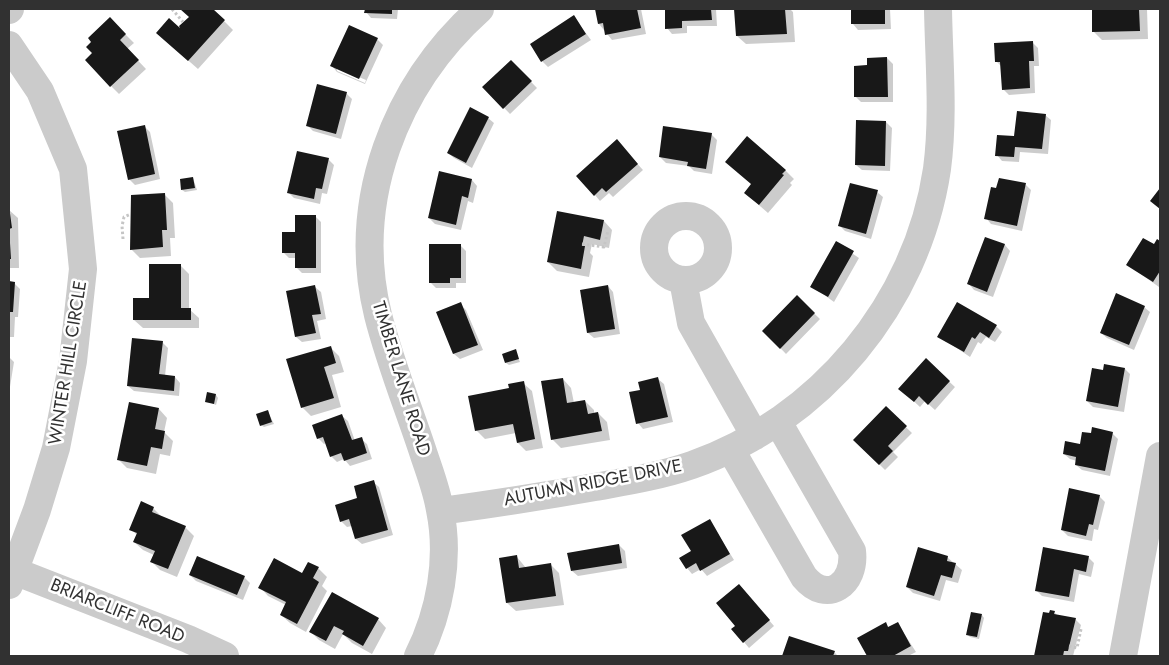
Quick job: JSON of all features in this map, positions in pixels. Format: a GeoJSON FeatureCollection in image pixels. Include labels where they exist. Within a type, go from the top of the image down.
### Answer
{"type":"FeatureCollection","features":[{"type":"Feature","properties":{"kind":"street","name":"TIMBER LANE ROAD"},"geometry":{"type":"LineString","coordinates":[[418,656],[434,621],[442,582],[441,511],[378,315],[372,275],[370,229],[380,167],[403,107],[445,43],[480,9]]}},
{"type":"Feature","properties":{"kind":"street","name":"AUTUMN RIDGE DRIVE"},"geometry":{"type":"LineString","coordinates":[[441,511],[641,479],[691,465],[731,450],[755,436],[778,422],[820,388],[864,341],[896,290],[922,231],[934,184],[940,138],[938,9]]}},
{"type":"Feature","properties":{"kind":"street","name":"WINTER HILL CIRCLE"},"geometry":{"type":"LineString","coordinates":[[9,45],[40,91],[72,169],[83,269],[72,361],[56,448],[37,510],[11,575]]}},
{"type":"Feature","properties":{"kind":"street"},"geometry":{"type":"LineString","coordinates":[[683,280],[691,323],[755,436]]}},
{"type":"Feature","properties":{"kind":"street"},"geometry":{"type":"LineString","coordinates":[[731,450],[804,578],[818,588],[837,588],[846,582],[851,573],[853,563],[852,551],[778,422]]}},
{"type":"Feature","properties":{"kind":"street"},"geometry":{"type":"LineString","coordinates":[[1123,656],[1157,488],[1160,456]]}},
{"type":"Feature","properties":{"kind":"street","name":"BRIARCLIFF ROAD"},"geometry":{"type":"LineString","coordinates":[[11,575],[188,639],[225,656]]}},
{"type":"Feature","properties":{"kind":"path"},"geometry":{"type":"LineString","coordinates":[[172,9],[183,22]]}},
{"type":"Feature","properties":{"kind":"path"},"geometry":{"type":"LineString","coordinates":[[123,239],[124,217],[131,214]]}},
{"type":"Feature","properties":{"kind":"path"},"geometry":{"type":"LineString","coordinates":[[582,244],[604,248],[608,230]]}},
{"type":"Feature","properties":{"kind":"path"},"geometry":{"type":"LineString","coordinates":[[1069,646],[1076,648],[1081,629]]}},
{"type":"Feature","properties":{"kind":"building"},"geometry":{"type":"Polygon","coordinates":[[[180,9],[213,9],[225,20],[188,61],[156,33],[169,18],[180,28],[179,26],[189,17],[180,9]]]}},
{"type":"Feature","properties":{"kind":"building"},"geometry":{"type":"Polygon","coordinates":[[[365,9],[392,9],[392,14],[364,13],[365,9]]]}},
{"type":"Feature","properties":{"kind":"building"},"geometry":{"type":"Polygon","coordinates":[[[595,9],[637,9],[641,28],[605,35],[603,23],[598,24],[595,9]]]}},
{"type":"Feature","properties":{"kind":"building"},"geometry":{"type":"Polygon","coordinates":[[[665,9],[711,9],[712,20],[682,21],[682,28],[665,29],[665,9]]]}},
{"type":"Feature","properties":{"kind":"building"},"geometry":{"type":"Polygon","coordinates":[[[734,9],[785,9],[787,34],[736,36],[734,9]]]}},
{"type":"Feature","properties":{"kind":"building"},"geometry":{"type":"Polygon","coordinates":[[[851,9],[885,9],[885,24],[851,24],[851,9]]]}},
{"type":"Feature","properties":{"kind":"building"},"geometry":{"type":"Polygon","coordinates":[[[1092,9],[1139,9],[1140,31],[1092,32],[1092,9]]]}},
{"type":"Feature","properties":{"kind":"building"},"geometry":{"type":"Polygon","coordinates":[[[574,15],[586,34],[541,62],[530,44],[574,15]]]}},
{"type":"Feature","properties":{"kind":"building"},"geometry":{"type":"Polygon","coordinates":[[[110,17],[126,34],[120,40],[139,60],[110,87],[85,60],[92,53],[86,47],[91,42],[88,38],[110,17]]]}},
{"type":"Feature","properties":{"kind":"building"},"geometry":{"type":"Polygon","coordinates":[[[349,25],[378,38],[359,79],[330,66],[349,25]]]}},
{"type":"Feature","properties":{"kind":"building"},"geometry":{"type":"Polygon","coordinates":[[[1033,41],[1034,61],[1029,61],[1030,88],[1002,90],[1000,62],[995,62],[994,43],[1033,41]]]}},
{"type":"Feature","properties":{"kind":"building"},"geometry":{"type":"Polygon","coordinates":[[[887,57],[888,97],[854,97],[854,66],[867,65],[867,58],[887,57]]]}},
{"type":"Feature","properties":{"kind":"building"},"geometry":{"type":"Polygon","coordinates":[[[511,60],[532,81],[503,109],[482,87],[511,60]]]}},
{"type":"Feature","properties":{"kind":"building"},"geometry":{"type":"Polygon","coordinates":[[[317,84],[347,92],[336,134],[306,126],[317,84]]]}},
{"type":"Feature","properties":{"kind":"building"},"geometry":{"type":"Polygon","coordinates":[[[470,107],[489,117],[466,163],[447,153],[470,107]]]}},
{"type":"Feature","properties":{"kind":"building"},"geometry":{"type":"Polygon","coordinates":[[[1017,111],[1046,114],[1042,149],[1015,147],[1014,157],[995,156],[997,135],[1014,136],[1017,111]]]}},
{"type":"Feature","properties":{"kind":"building"},"geometry":{"type":"Polygon","coordinates":[[[856,120],[886,121],[885,166],[855,165],[856,120]]]}},
{"type":"Feature","properties":{"kind":"building"},"geometry":{"type":"Polygon","coordinates":[[[145,125],[155,174],[128,180],[117,131],[145,125]]]}},
{"type":"Feature","properties":{"kind":"building"},"geometry":{"type":"Polygon","coordinates":[[[663,126],[712,133],[706,169],[687,166],[688,162],[659,157],[663,126]]]}},
{"type":"Feature","properties":{"kind":"building"},"geometry":{"type":"Polygon","coordinates":[[[747,136],[786,170],[759,205],[744,193],[751,184],[725,162],[747,136]]]}},
{"type":"Feature","properties":{"kind":"building"},"geometry":{"type":"Polygon","coordinates":[[[617,139],[638,164],[606,192],[602,188],[594,196],[576,176],[617,139]]]}},
{"type":"Feature","properties":{"kind":"building"},"geometry":{"type":"Polygon","coordinates":[[[297,151],[329,158],[322,189],[316,188],[314,199],[287,193],[297,151]]]}},
{"type":"Feature","properties":{"kind":"building"},"geometry":{"type":"Polygon","coordinates":[[[439,171],[472,179],[468,198],[462,196],[456,225],[428,218],[439,171]]]}},
{"type":"Feature","properties":{"kind":"building"},"geometry":{"type":"Polygon","coordinates":[[[193,177],[195,188],[181,190],[180,179],[193,177]]]}},
{"type":"Feature","properties":{"kind":"building"},"geometry":{"type":"Polygon","coordinates":[[[999,178],[1026,183],[1017,226],[984,219],[991,187],[996,188],[999,178]]]}},
{"type":"Feature","properties":{"kind":"building"},"geometry":{"type":"Polygon","coordinates":[[[850,183],[878,190],[866,234],[838,226],[850,183]]]}},
{"type":"Feature","properties":{"kind":"building"},"geometry":{"type":"Polygon","coordinates":[[[1160,188],[1160,209],[1150,201],[1160,188]]]}},
{"type":"Feature","properties":{"kind":"building"},"geometry":{"type":"Polygon","coordinates":[[[165,193],[167,230],[162,230],[163,247],[130,250],[131,195],[165,193]]]}},
{"type":"Feature","properties":{"kind":"building"},"geometry":{"type":"Polygon","coordinates":[[[9,206],[12,228],[9,229],[9,206]]]}},
{"type":"Feature","properties":{"kind":"building"},"geometry":{"type":"Polygon","coordinates":[[[557,211],[604,220],[600,240],[584,236],[582,246],[585,246],[581,269],[547,262],[557,211]]]}},
{"type":"Feature","properties":{"kind":"building"},"geometry":{"type":"Polygon","coordinates":[[[295,215],[316,215],[316,268],[295,268],[295,253],[282,253],[282,232],[295,232],[295,215]]]}},
{"type":"Feature","properties":{"kind":"building"},"geometry":{"type":"Polygon","coordinates":[[[985,237],[1005,244],[987,292],[967,284],[985,237]]]}},
{"type":"Feature","properties":{"kind":"building"},"geometry":{"type":"Polygon","coordinates":[[[1143,238],[1154,244],[1157,239],[1160,241],[1160,271],[1153,282],[1126,265],[1143,238]]]}},
{"type":"Feature","properties":{"kind":"building"},"geometry":{"type":"Polygon","coordinates":[[[836,241],[854,251],[828,297],[810,287],[836,241]]]}},
{"type":"Feature","properties":{"kind":"building"},"geometry":{"type":"Polygon","coordinates":[[[10,243],[11,259],[9,259],[10,243]]]}},
{"type":"Feature","properties":{"kind":"building"},"geometry":{"type":"Polygon","coordinates":[[[429,244],[461,244],[461,278],[450,278],[450,283],[429,283],[429,244]]]}},
{"type":"Feature","properties":{"kind":"building"},"geometry":{"type":"Polygon","coordinates":[[[149,264],[181,264],[181,308],[191,308],[191,320],[133,320],[133,298],[149,298],[149,264]]]}},
{"type":"Feature","properties":{"kind":"building"},"geometry":{"type":"Polygon","coordinates":[[[9,281],[15,282],[13,312],[9,312],[9,281]]]}},
{"type":"Feature","properties":{"kind":"building"},"geometry":{"type":"Polygon","coordinates":[[[315,285],[321,314],[312,315],[316,333],[295,337],[286,291],[315,285]]]}},
{"type":"Feature","properties":{"kind":"building"},"geometry":{"type":"Polygon","coordinates":[[[608,285],[615,329],[587,333],[580,290],[608,285]]]}},
{"type":"Feature","properties":{"kind":"building"},"geometry":{"type":"Polygon","coordinates":[[[1116,293],[1145,306],[1129,345],[1100,333],[1116,293]]]}},
{"type":"Feature","properties":{"kind":"building"},"geometry":{"type":"Polygon","coordinates":[[[797,295],[815,313],[780,349],[762,331],[797,295]]]}},
{"type":"Feature","properties":{"kind":"building"},"geometry":{"type":"Polygon","coordinates":[[[461,302],[478,345],[453,354],[436,312],[461,302]]]}},
{"type":"Feature","properties":{"kind":"building"},"geometry":{"type":"Polygon","coordinates":[[[957,302],[997,325],[989,338],[980,332],[975,339],[972,337],[964,352],[937,337],[957,302]]]}},
{"type":"Feature","properties":{"kind":"building"},"geometry":{"type":"Polygon","coordinates":[[[132,338],[163,341],[159,374],[175,376],[174,391],[127,386],[132,338]]]}},
{"type":"Feature","properties":{"kind":"building"},"geometry":{"type":"Polygon","coordinates":[[[331,346],[336,363],[324,367],[334,398],[301,408],[286,359],[331,346]]]}},
{"type":"Feature","properties":{"kind":"building"},"geometry":{"type":"Polygon","coordinates":[[[516,349],[519,359],[505,363],[502,354],[516,349]]]}},
{"type":"Feature","properties":{"kind":"building"},"geometry":{"type":"Polygon","coordinates":[[[926,358],[950,381],[928,405],[919,396],[914,402],[898,389],[926,358]]]}},
{"type":"Feature","properties":{"kind":"building"},"geometry":{"type":"Polygon","coordinates":[[[1104,364],[1125,368],[1118,407],[1086,401],[1092,368],[1103,370],[1104,364]]]}},
{"type":"Feature","properties":{"kind":"building"},"geometry":{"type":"Polygon","coordinates":[[[658,377],[668,417],[636,424],[629,392],[640,390],[638,382],[658,377]]]}},
{"type":"Feature","properties":{"kind":"building"},"geometry":{"type":"Polygon","coordinates":[[[563,378],[567,403],[585,400],[588,414],[598,412],[602,431],[551,440],[541,381],[563,378]]]}},
{"type":"Feature","properties":{"kind":"building"},"geometry":{"type":"Polygon","coordinates":[[[524,381],[535,439],[517,443],[513,424],[475,431],[468,396],[509,388],[508,384],[524,381]]]}},
{"type":"Feature","properties":{"kind":"building"},"geometry":{"type":"Polygon","coordinates":[[[207,392],[216,394],[214,404],[205,402],[207,392]]]}},
{"type":"Feature","properties":{"kind":"building"},"geometry":{"type":"Polygon","coordinates":[[[129,402],[159,408],[155,429],[165,431],[162,449],[151,447],[147,466],[117,460],[129,402]]]}},
{"type":"Feature","properties":{"kind":"building"},"geometry":{"type":"Polygon","coordinates":[[[886,406],[907,426],[888,446],[893,451],[879,465],[853,440],[886,406]]]}},
{"type":"Feature","properties":{"kind":"building"},"geometry":{"type":"Polygon","coordinates":[[[268,410],[272,422],[260,426],[256,414],[268,410]]]}},
{"type":"Feature","properties":{"kind":"building"},"geometry":{"type":"Polygon","coordinates":[[[342,414],[352,440],[362,437],[367,453],[344,461],[341,453],[330,457],[323,437],[317,439],[312,425],[342,414]]]}},
{"type":"Feature","properties":{"kind":"building"},"geometry":{"type":"Polygon","coordinates":[[[1092,427],[1113,432],[1105,471],[1075,465],[1076,457],[1063,454],[1065,441],[1080,444],[1082,432],[1091,433],[1092,427]]]}},
{"type":"Feature","properties":{"kind":"building"},"geometry":{"type":"Polygon","coordinates":[[[374,480],[388,530],[355,539],[349,519],[340,522],[335,505],[357,498],[354,486],[374,480]]]}},
{"type":"Feature","properties":{"kind":"building"},"geometry":{"type":"Polygon","coordinates":[[[1069,488],[1100,495],[1093,525],[1089,524],[1086,536],[1061,530],[1069,488]]]}},
{"type":"Feature","properties":{"kind":"building"},"geometry":{"type":"Polygon","coordinates":[[[141,501],[154,507],[152,512],[186,526],[168,569],[150,562],[155,551],[133,542],[137,533],[129,530],[141,501]]]}},
{"type":"Feature","properties":{"kind":"building"},"geometry":{"type":"Polygon","coordinates":[[[710,519],[730,554],[700,571],[696,563],[686,569],[679,558],[691,551],[681,535],[710,519]]]}},
{"type":"Feature","properties":{"kind":"building"},"geometry":{"type":"Polygon","coordinates":[[[619,544],[622,563],[571,571],[567,553],[619,544]]]}},
{"type":"Feature","properties":{"kind":"building"},"geometry":{"type":"Polygon","coordinates":[[[918,547],[948,556],[947,561],[956,563],[952,578],[941,575],[934,596],[906,587],[918,547]]]}},
{"type":"Feature","properties":{"kind":"building"},"geometry":{"type":"Polygon","coordinates":[[[1043,547],[1089,556],[1086,572],[1074,569],[1069,597],[1035,591],[1043,547]]]}},
{"type":"Feature","properties":{"kind":"building"},"geometry":{"type":"Polygon","coordinates":[[[517,555],[519,568],[551,563],[556,596],[506,603],[499,558],[517,555]]]}},
{"type":"Feature","properties":{"kind":"building"},"geometry":{"type":"Polygon","coordinates":[[[197,556],[245,576],[237,595],[189,575],[197,556]]]}},
{"type":"Feature","properties":{"kind":"building"},"geometry":{"type":"Polygon","coordinates":[[[274,558],[302,573],[308,562],[319,567],[313,578],[319,582],[297,624],[280,615],[286,602],[258,588],[274,558]]]}},
{"type":"Feature","properties":{"kind":"building"},"geometry":{"type":"Polygon","coordinates":[[[739,584],[770,620],[743,643],[731,629],[735,626],[716,603],[739,584]]]}},
{"type":"Feature","properties":{"kind":"building"},"geometry":{"type":"Polygon","coordinates":[[[332,592],[379,618],[363,646],[342,634],[344,631],[334,626],[326,641],[309,632],[332,592]]]}},
{"type":"Feature","properties":{"kind":"building"},"geometry":{"type":"Polygon","coordinates":[[[1050,610],[1055,611],[1054,614],[1076,618],[1068,651],[1064,651],[1063,656],[1034,656],[1043,612],[1049,613],[1050,610]]]}},
{"type":"Feature","properties":{"kind":"building"},"geometry":{"type":"Polygon","coordinates":[[[971,612],[982,614],[977,637],[966,635],[971,612]]]}},
{"type":"Feature","properties":{"kind":"building"},"geometry":{"type":"Polygon","coordinates":[[[886,622],[888,627],[898,622],[911,646],[893,656],[867,656],[857,638],[886,622]]]}},
{"type":"Feature","properties":{"kind":"building"},"geometry":{"type":"Polygon","coordinates":[[[789,636],[835,651],[833,656],[782,656],[789,636]]]}}]}
